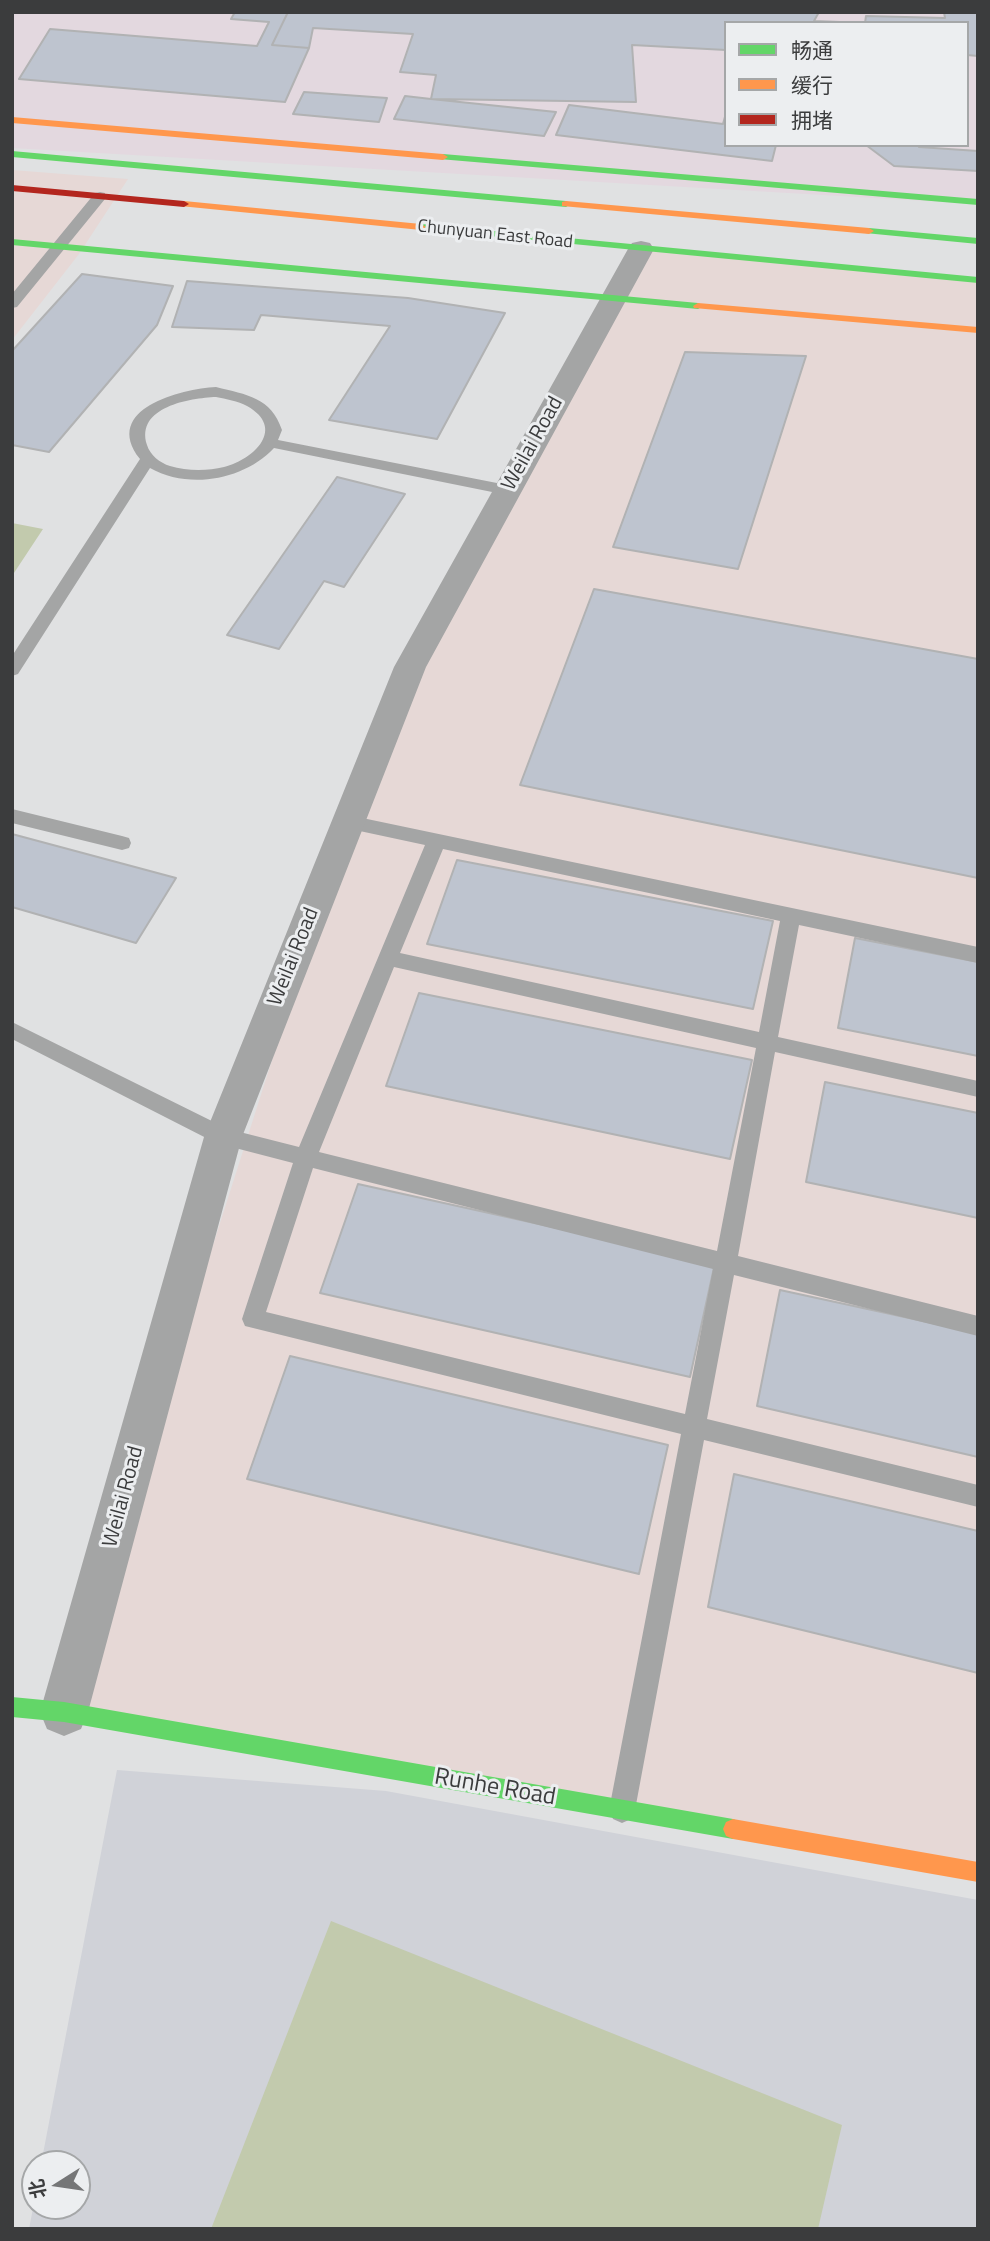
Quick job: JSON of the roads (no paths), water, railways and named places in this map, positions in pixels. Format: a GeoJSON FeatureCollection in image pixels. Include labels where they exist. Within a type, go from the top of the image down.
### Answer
{"type":"FeatureCollection","features":[{"type":"Feature","properties":{"kind":"street"},"geometry":{"type":"LineString","coordinates":[[12,120],[362,168],[773,204],[978,202]]}},
{"type":"Feature","properties":{"kind":"street","name":"Chunyuan East Road"},"geometry":{"type":"LineString","coordinates":[[12,154],[362,168],[773,204],[978,241]]}},
{"type":"Feature","properties":{"kind":"street","name":"Chunyuan East Road"},"geometry":{"type":"LineString","coordinates":[[12,188],[978,280]]}},
{"type":"Feature","properties":{"kind":"street"},"geometry":{"type":"LineString","coordinates":[[12,242],[614,299],[978,330]]}},
{"type":"Feature","properties":{"kind":"street","name":"Weilai Road"},"geometry":{"type":"LineString","coordinates":[[64,1712],[223,1137],[410,667],[641,249]]}},
{"type":"Feature","properties":{"kind":"street","name":"Runhe Road"},"geometry":{"type":"LineString","coordinates":[[12,1707],[64,1712],[978,1872]]}},
{"type":"Feature","properties":{"kind":"lane"},"geometry":{"type":"LineString","coordinates":[[12,304],[100,196]]}},
{"type":"Feature","properties":{"kind":"lane"},"geometry":{"type":"LineString","coordinates":[[192,393],[239,395],[257,403],[270,415],[274,428],[271,443],[261,456],[246,466],[226,473],[182,474],[163,469],[147,460],[139,448],[136,436],[140,423],[152,409],[170,399],[192,393]]}},
{"type":"Feature","properties":{"kind":"lane"},"geometry":{"type":"LineString","coordinates":[[271,443],[507,490]]}},
{"type":"Feature","properties":{"kind":"lane"},"geometry":{"type":"LineString","coordinates":[[12,670],[147,460]]}},
{"type":"Feature","properties":{"kind":"lane"},"geometry":{"type":"LineString","coordinates":[[12,816],[122,843]]}},
{"type":"Feature","properties":{"kind":"lane"},"geometry":{"type":"LineString","coordinates":[[348,821],[978,955]]}},
{"type":"Feature","properties":{"kind":"lane"},"geometry":{"type":"LineString","coordinates":[[437,840],[306,1157],[253,1319],[978,1496]]}},
{"type":"Feature","properties":{"kind":"lane"},"geometry":{"type":"LineString","coordinates":[[622,1810],[791,915]]}},
{"type":"Feature","properties":{"kind":"lane"},"geometry":{"type":"LineString","coordinates":[[388,958],[978,1089]]}},
{"type":"Feature","properties":{"kind":"lane"},"geometry":{"type":"LineString","coordinates":[[12,1030],[223,1137],[978,1326]]}}]}
